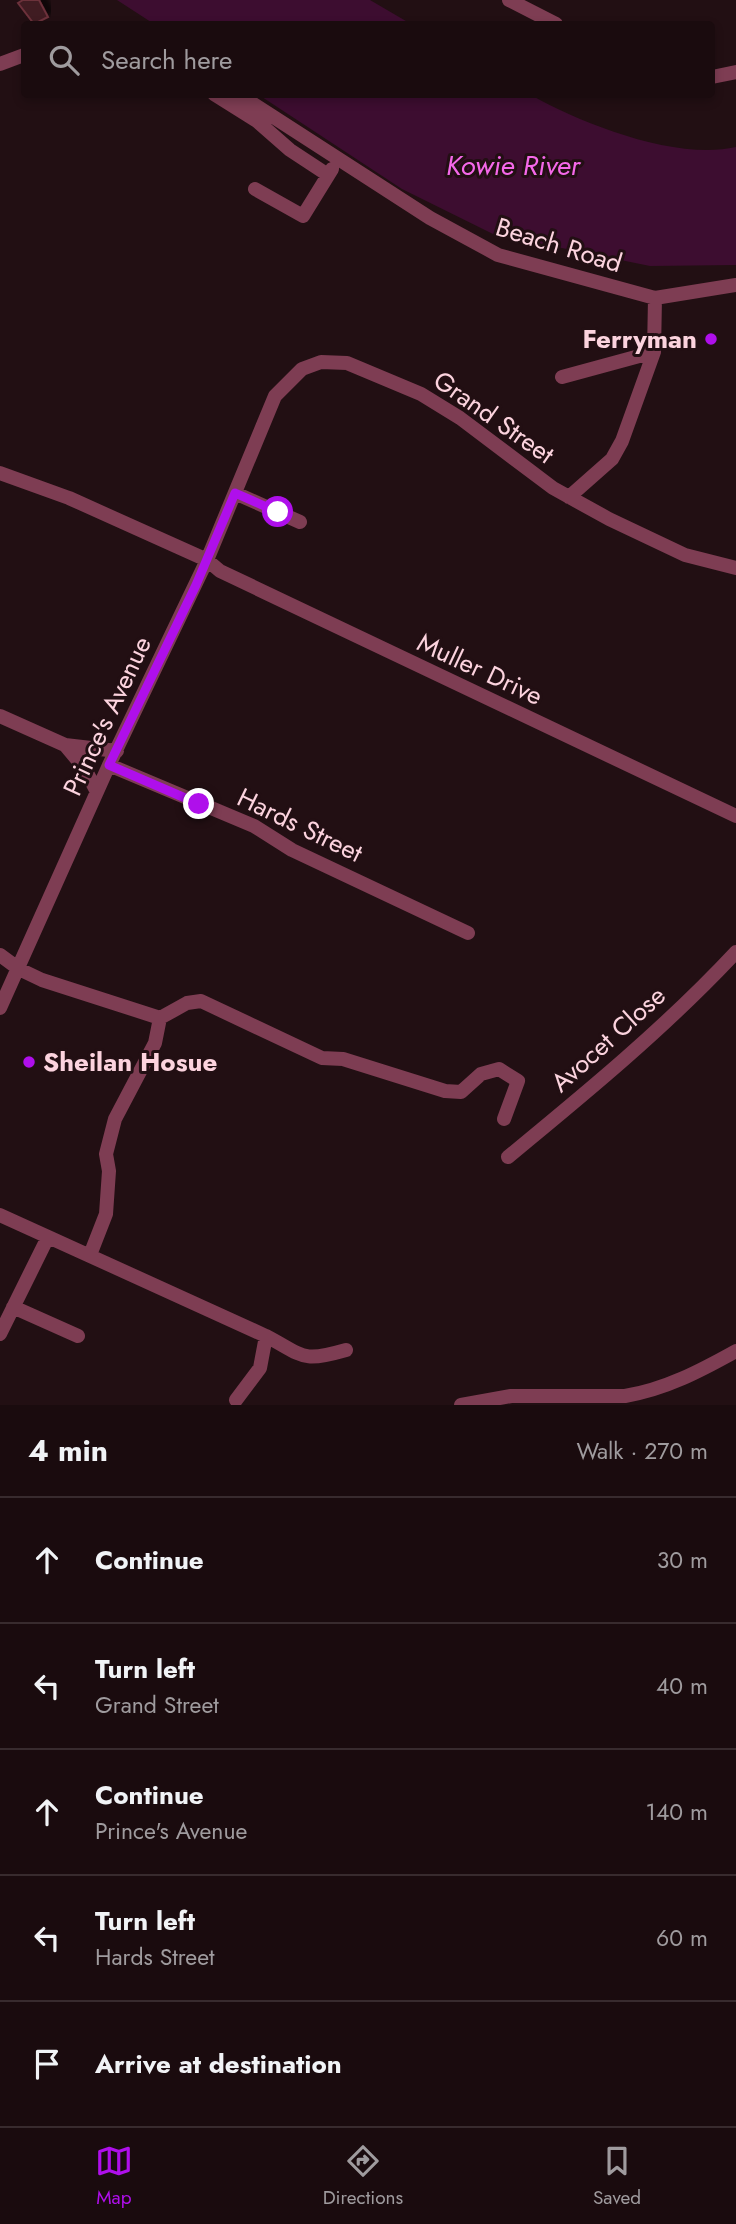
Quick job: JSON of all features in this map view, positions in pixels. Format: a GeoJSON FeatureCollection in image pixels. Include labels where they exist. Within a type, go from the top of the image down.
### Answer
{"type":"FeatureCollection","features":[{"type":"Feature","properties":{"kind":"street"},"geometry":{"type":"LineString","coordinates":[[509,0],[550,21]]}},
{"type":"Feature","properties":{"kind":"street"},"geometry":{"type":"LineString","coordinates":[[1,63],[21,56]]}},
{"type":"Feature","properties":{"kind":"street"},"geometry":{"type":"LineString","coordinates":[[715,76],[736,72]]}},
{"type":"Feature","properties":{"kind":"street"},"geometry":{"type":"LineString","coordinates":[[220,98],[257,121],[290,150],[328,176]]}},
{"type":"Feature","properties":{"kind":"street","name":"Beach Road"},"geometry":{"type":"LineString","coordinates":[[244,98],[430,218],[498,255],[655,298]]}},
{"type":"Feature","properties":{"kind":"street"},"geometry":{"type":"LineString","coordinates":[[255,189],[303,216],[337,160]]}},
{"type":"Feature","properties":{"kind":"street"},"geometry":{"type":"LineString","coordinates":[[569,496],[612,459],[617,451],[653,352],[655,298],[736,285]]}},
{"type":"Feature","properties":{"kind":"street"},"geometry":{"type":"LineString","coordinates":[[562,377],[653,352]]}},
{"type":"Feature","properties":{"kind":"street","name":"Grand Street"},"geometry":{"type":"LineString","coordinates":[[207,560],[275,396],[302,369],[321,362],[335,361],[392,381],[439,403],[553,488],[668,548],[736,568]]}},
{"type":"Feature","properties":{"kind":"street","name":"Muller Drive"},"geometry":{"type":"LineString","coordinates":[[0,473],[78,501],[207,560],[220,572],[349,635],[736,816]]}},
{"type":"Feature","properties":{"kind":"street"},"geometry":{"type":"LineString","coordinates":[[235,493],[300,522]]}},
{"type":"Feature","properties":{"kind":"street","name":"Prince's Avenue"},"geometry":{"type":"LineString","coordinates":[[0,1008],[109,765],[207,560]]}},
{"type":"Feature","properties":{"kind":"street"},"geometry":{"type":"LineString","coordinates":[[0,716],[65,746],[117,751]]}},
{"type":"Feature","properties":{"kind":"street"},"geometry":{"type":"LineString","coordinates":[[65,746],[85,769],[97,793]]}},
{"type":"Feature","properties":{"kind":"street","name":"Hards Street"},"geometry":{"type":"LineString","coordinates":[[109,765],[254,826],[292,850],[468,933]]}},
{"type":"Feature","properties":{"kind":"street","name":"Avocet Close"},"geometry":{"type":"LineString","coordinates":[[508,1157],[565,1112],[668,1019],[736,952]]}},
{"type":"Feature","properties":{"kind":"street"},"geometry":{"type":"LineString","coordinates":[[0,955],[19,969],[42,980],[160,1018],[187,1003],[201,1001],[322,1058],[343,1059],[401,1079],[455,1093],[461,1092],[481,1074],[499,1069],[518,1081],[504,1119]]}},
{"type":"Feature","properties":{"kind":"street"},"geometry":{"type":"LineString","coordinates":[[90,1255],[106,1214],[109,1171],[106,1154],[115,1119],[155,1043],[160,1018]]}},
{"type":"Feature","properties":{"kind":"street"},"geometry":{"type":"LineString","coordinates":[[0,1215],[266,1336],[297,1356],[307,1358],[346,1350]]}},
{"type":"Feature","properties":{"kind":"street"},"geometry":{"type":"LineString","coordinates":[[0,1334],[48,1237]]}},
{"type":"Feature","properties":{"kind":"street"},"geometry":{"type":"LineString","coordinates":[[13,1307],[78,1336]]}},
{"type":"Feature","properties":{"kind":"street"},"geometry":{"type":"LineString","coordinates":[[236,1400],[260,1368],[266,1336]]}},
{"type":"Feature","properties":{"kind":"street"},"geometry":{"type":"LineString","coordinates":[[461,1405],[511,1396],[609,1400],[669,1385],[736,1351]]}},
{"type":"Feature","properties":{"kind":"water"},"geometry":{"type":"Polygon","coordinates":[[[117,0],[370,0],[406,21],[149,21],[117,0]]]}},
{"type":"Feature","properties":{"kind":"water","name":"Kowie River"},"geometry":{"type":"Polygon","coordinates":[[[264,98],[537,98],[576,117],[630,137],[686,149],[736,147],[736,265],[650,266],[493,234],[402,189],[264,98]]]}},
{"type":"Feature","properties":{"kind":"building"},"geometry":{"type":"Polygon","coordinates":[[[23,0],[39,0],[48,17],[32,21],[18,3],[23,0]]]}},
{"type":"Feature","properties":{"kind":"place","name":"Ferryman"},"geometry":{"type":"Point","coordinates":[711,339]}},
{"type":"Feature","properties":{"kind":"place","name":"Sheilan Hosue"},"geometry":{"type":"Point","coordinates":[29,1062]}},
{"type":"Feature","properties":{"kind":"route"},"geometry":{"type":"LineString","coordinates":[[199,804],[109,765],[196,585],[235,493],[278,512]]}}]}
